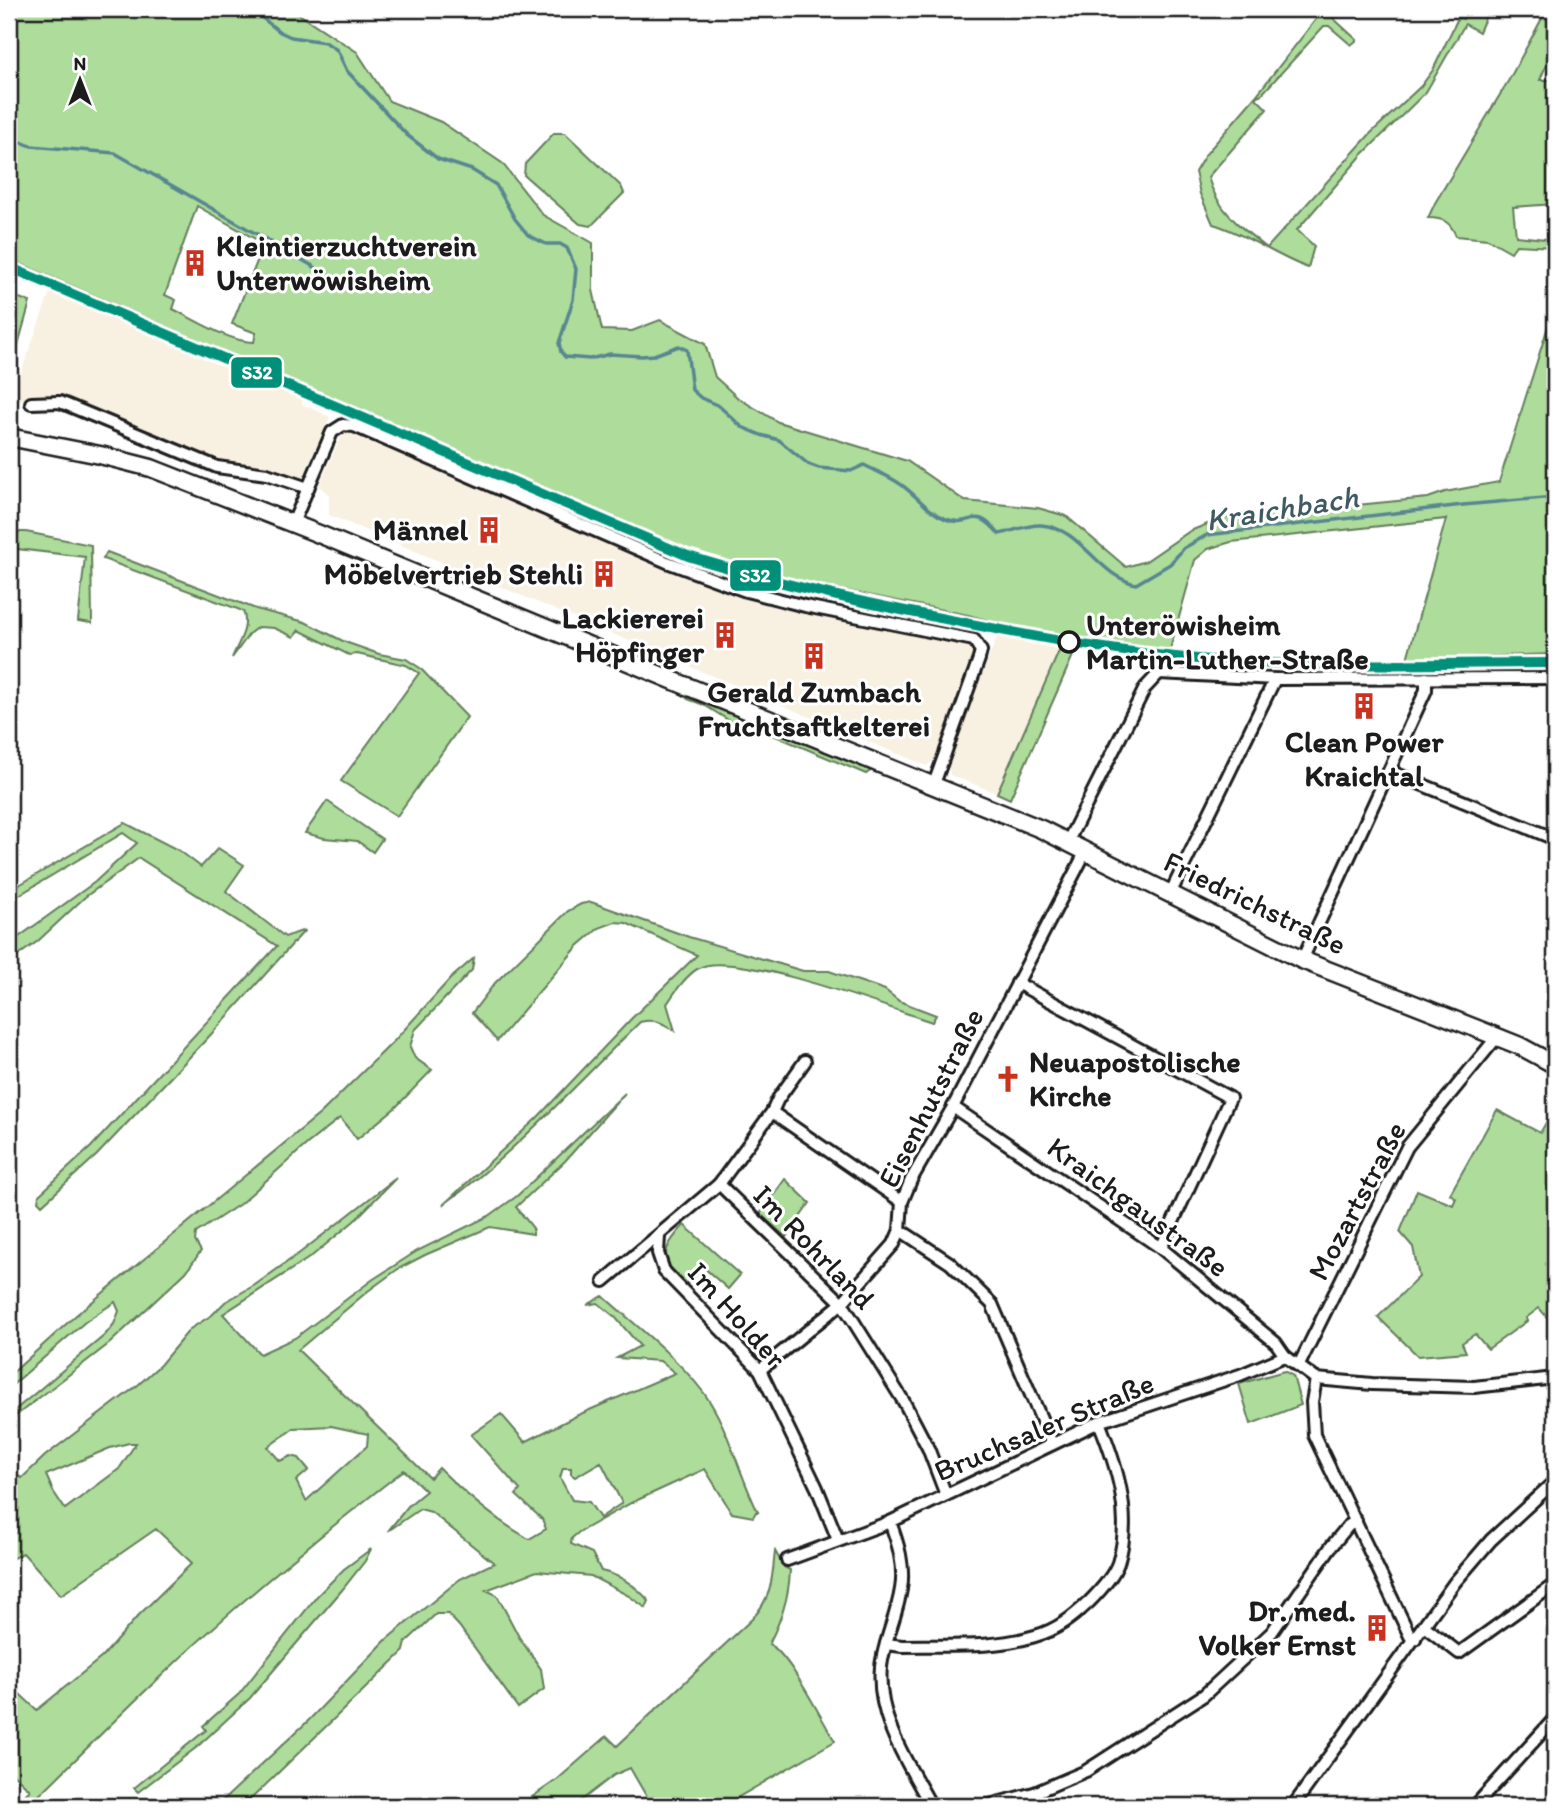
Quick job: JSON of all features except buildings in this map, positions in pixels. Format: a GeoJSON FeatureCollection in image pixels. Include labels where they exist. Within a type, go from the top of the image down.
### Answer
{"type":"FeatureCollection","features":[{"type":"Feature","properties":{"kind":"main road","name":"Friedrichstraße"},"geometry":{"type":"LineString","coordinates":[[9,437],[151,468],[293,523],[1068,841],[1302,960],[1497,1037],[1555,1065]]}},
{"type":"Feature","properties":{"kind":"street"},"geometry":{"type":"LineString","coordinates":[[31,403],[60,402],[217,467],[267,474],[308,488]]}},
{"type":"Feature","properties":{"kind":"street"},"geometry":{"type":"LineString","coordinates":[[293,523],[332,432],[343,425],[354,426],[667,562],[746,591],[805,606],[974,639],[981,651],[979,659],[933,785]]}},
{"type":"Feature","properties":{"kind":"street"},"geometry":{"type":"LineString","coordinates":[[1068,841],[1145,688],[1159,673],[1275,678],[1555,678]]}},
{"type":"Feature","properties":{"kind":"street"},"geometry":{"type":"LineString","coordinates":[[1170,894],[1275,678]]}},
{"type":"Feature","properties":{"kind":"street"},"geometry":{"type":"LineString","coordinates":[[1302,960],[1426,690],[1426,678]]}},
{"type":"Feature","properties":{"kind":"street"},"geometry":{"type":"LineString","coordinates":[[1389,771],[1555,839]]}},
{"type":"Feature","properties":{"kind":"street","name":"Eisenhutstraße"},"geometry":{"type":"LineString","coordinates":[[760,1370],[842,1303],[894,1244],[900,1230],[902,1202],[911,1180],[953,1107],[1086,850]]}},
{"type":"Feature","properties":{"kind":"street"},"geometry":{"type":"LineString","coordinates":[[1017,983],[1230,1098],[1161,1248]]}},
{"type":"Feature","properties":{"kind":"street","name":"Mozartstraße"},"geometry":{"type":"LineString","coordinates":[[1299,1365],[1407,1147],[1497,1037]]}},
{"type":"Feature","properties":{"kind":"street"},"geometry":{"type":"LineString","coordinates":[[604,1281],[719,1184],[772,1112],[805,1061]]}},
{"type":"Feature","properties":{"kind":"street","name":"Kraichgaustraße"},"geometry":{"type":"LineString","coordinates":[[953,1107],[1161,1248],[1276,1343],[1285,1356]]}},
{"type":"Feature","properties":{"kind":"street"},"geometry":{"type":"LineString","coordinates":[[772,1112],[902,1202]]}},
{"type":"Feature","properties":{"kind":"street","name":"Im Rohrland"},"geometry":{"type":"LineString","coordinates":[[719,1184],[842,1303],[904,1402],[928,1448],[946,1495]]}},
{"type":"Feature","properties":{"kind":"street"},"geometry":{"type":"LineString","coordinates":[[900,1230],[950,1263],[992,1304],[1052,1444]]}},
{"type":"Feature","properties":{"kind":"street","name":"Im Holder"},"geometry":{"type":"LineString","coordinates":[[659,1236],[658,1253],[664,1270],[760,1370],[817,1488],[838,1540]]}},
{"type":"Feature","properties":{"kind":"street"},"geometry":{"type":"LineString","coordinates":[[1285,1356],[1316,1379],[1372,1384],[1474,1387],[1555,1378]]}},
{"type":"Feature","properties":{"kind":"street","name":"Bruchsaler Straße"},"geometry":{"type":"LineString","coordinates":[[788,1560],[890,1521],[1099,1422],[1240,1375],[1285,1356]]}},
{"type":"Feature","properties":{"kind":"street"},"geometry":{"type":"LineString","coordinates":[[1316,1379],[1312,1402],[1314,1435],[1410,1636],[1415,1639]]}},
{"type":"Feature","properties":{"kind":"street"},"geometry":{"type":"LineString","coordinates":[[886,1644],[902,1646],[1010,1642],[1036,1636],[1063,1624],[1093,1597],[1117,1566],[1124,1516],[1117,1473],[1099,1422]]}},
{"type":"Feature","properties":{"kind":"street"},"geometry":{"type":"LineString","coordinates":[[1293,1806],[1455,1582],[1491,1540],[1555,1481]]}},
{"type":"Feature","properties":{"kind":"street"},"geometry":{"type":"LineString","coordinates":[[890,1521],[898,1545],[902,1587],[886,1644],[881,1680],[888,1725],[931,1806]]}},
{"type":"Feature","properties":{"kind":"street"},"geometry":{"type":"LineString","coordinates":[[986,1806],[1034,1793],[1086,1771],[1204,1695],[1272,1632],[1330,1548],[1348,1526],[1356,1521]]}},
{"type":"Feature","properties":{"kind":"street"},"geometry":{"type":"LineString","coordinates":[[1424,1626],[1459,1653],[1555,1584]]}},
{"type":"Feature","properties":{"kind":"street"},"geometry":{"type":"LineString","coordinates":[[1475,1806],[1555,1718]]}},
{"type":"Feature","properties":{"kind":"shaded area"},"geometry":{"type":"Polygon","coordinates":[[[9,259],[650,534],[750,570],[968,615],[1029,632],[1157,652],[1443,660],[1489,655],[1554,654],[1555,644],[1555,668],[1401,669],[1169,664],[1076,650],[1074,653],[1059,651],[997,793],[950,775],[948,762],[997,637],[993,633],[754,582],[686,559],[303,396],[302,404],[330,417],[302,479],[273,468],[218,460],[57,396],[23,399],[9,406],[50,292],[9,274],[9,259]]]}},
{"type":"Feature","properties":{"kind":"shaded area"},"geometry":{"type":"Polygon","coordinates":[[[345,427],[414,460],[680,574],[737,595],[794,610],[969,645],[974,655],[935,759],[927,766],[329,515],[329,495],[319,486],[345,427]]]}},
{"type":"Feature","properties":{"kind":"green space"},"geometry":{"type":"Polygon","coordinates":[[[9,9],[291,9],[357,52],[389,101],[441,122],[502,163],[543,215],[593,243],[593,290],[602,330],[632,331],[660,320],[705,344],[715,377],[738,398],[778,422],[907,461],[965,501],[1038,508],[1066,516],[1126,567],[1146,561],[1190,531],[1223,518],[1428,498],[1445,492],[1499,482],[1555,304],[1554,654],[1407,659],[1446,519],[1231,542],[1208,549],[1195,560],[1169,653],[1110,646],[778,577],[708,557],[650,534],[9,259],[9,9]],[[197,206],[165,295],[176,300],[173,309],[224,334],[254,342],[256,333],[232,324],[264,244],[197,206]]]}},
{"type":"Feature","properties":{"kind":"green space"},"geometry":{"type":"Polygon","coordinates":[[[1324,9],[1336,9],[1333,18],[1357,40],[1351,45],[1329,26],[1324,26],[1262,94],[1255,97],[1324,9]]]}},
{"type":"Feature","properties":{"kind":"green space"},"geometry":{"type":"Polygon","coordinates":[[[1468,9],[1489,9],[1479,32],[1465,24],[1426,92],[1362,155],[1297,230],[1314,246],[1308,268],[1284,257],[1238,233],[1213,224],[1200,194],[1195,172],[1205,155],[1255,97],[1267,109],[1208,177],[1224,209],[1267,248],[1371,133],[1421,86],[1433,70],[1458,18],[1463,19],[1468,9]]]}},
{"type":"Feature","properties":{"kind":"green space"},"geometry":{"type":"Polygon","coordinates":[[[1547,9],[1555,9],[1555,54],[1547,63],[1540,80],[1555,80],[1555,204],[1513,207],[1516,236],[1555,240],[1555,247],[1516,245],[1511,252],[1488,239],[1456,236],[1446,222],[1428,218],[1547,9]]]}},
{"type":"Feature","properties":{"kind":"green space"},"geometry":{"type":"Polygon","coordinates":[[[554,133],[565,133],[621,186],[624,193],[591,226],[580,224],[524,175],[525,164],[554,133]]]}},
{"type":"Feature","properties":{"kind":"green space"},"geometry":{"type":"Polygon","coordinates":[[[9,294],[30,302],[9,377],[9,294]]]}},
{"type":"Feature","properties":{"kind":"green space"},"geometry":{"type":"Polygon","coordinates":[[[9,532],[26,532],[91,545],[92,623],[78,621],[85,557],[9,548],[9,532]]]}},
{"type":"Feature","properties":{"kind":"green space"},"geometry":{"type":"Polygon","coordinates":[[[107,552],[256,609],[305,622],[345,642],[379,654],[406,659],[420,668],[467,717],[397,816],[341,781],[419,673],[406,665],[357,654],[349,655],[299,630],[294,637],[274,628],[258,627],[250,633],[232,658],[244,629],[243,611],[103,559],[107,552]]]}},
{"type":"Feature","properties":{"kind":"green space"},"geometry":{"type":"Polygon","coordinates":[[[1059,651],[1074,653],[1010,799],[997,793],[1059,651]]]}},
{"type":"Feature","properties":{"kind":"green space"},"geometry":{"type":"Polygon","coordinates":[[[674,688],[873,769],[866,774],[766,732],[741,728],[704,705],[688,699],[674,688]]]}},
{"type":"Feature","properties":{"kind":"green space"},"geometry":{"type":"Polygon","coordinates":[[[327,801],[382,839],[373,852],[357,841],[305,833],[327,801]]]}},
{"type":"Feature","properties":{"kind":"green space"},"geometry":{"type":"Polygon","coordinates":[[[125,823],[180,851],[201,867],[218,848],[244,865],[226,891],[285,937],[305,930],[97,1155],[42,1205],[38,1201],[39,1195],[91,1147],[277,946],[139,858],[85,897],[38,941],[9,962],[9,944],[95,882],[137,843],[123,833],[9,901],[9,889],[14,883],[19,885],[125,823]]]}},
{"type":"Feature","properties":{"kind":"green space"},"geometry":{"type":"Polygon","coordinates":[[[591,902],[689,937],[803,971],[829,971],[885,990],[899,1001],[936,1015],[932,1022],[777,973],[717,964],[699,968],[685,979],[667,1004],[675,1031],[659,1022],[640,1022],[520,1141],[443,1205],[537,1118],[632,1018],[697,955],[626,923],[615,922],[599,928],[578,946],[497,1041],[472,1013],[495,983],[568,911],[591,902]]]}},
{"type":"Feature","properties":{"kind":"green space"},"geometry":{"type":"Polygon","coordinates":[[[474,958],[472,970],[415,1030],[410,1047],[415,1058],[432,1070],[395,1108],[357,1139],[340,1118],[240,1204],[196,1233],[195,1241],[201,1251],[186,1272],[110,1343],[9,1421],[9,1415],[105,1335],[114,1324],[119,1311],[115,1302],[85,1322],[9,1388],[9,1376],[75,1316],[321,1113],[394,1041],[450,979],[474,958]]]}},
{"type":"Feature","properties":{"kind":"green space"},"geometry":{"type":"Polygon","coordinates":[[[625,1093],[565,1161],[516,1207],[533,1228],[533,1234],[490,1227],[425,1255],[398,1269],[368,1291],[298,1350],[430,1478],[439,1468],[482,1507],[529,1539],[546,1529],[542,1519],[516,1495],[520,1490],[471,1435],[501,1414],[525,1442],[578,1415],[675,1373],[660,1361],[617,1358],[640,1346],[615,1317],[598,1303],[587,1305],[603,1296],[660,1346],[700,1388],[724,1428],[758,1512],[753,1517],[732,1513],[705,1469],[631,1503],[579,1532],[572,1538],[571,1544],[592,1553],[601,1571],[628,1582],[639,1591],[649,1601],[646,1608],[591,1576],[537,1571],[486,1590],[497,1595],[519,1637],[541,1669],[544,1689],[518,1708],[459,1626],[448,1614],[436,1614],[406,1642],[404,1651],[250,1800],[241,1806],[217,1806],[309,1720],[387,1639],[460,1579],[494,1563],[431,1512],[420,1509],[388,1531],[409,1505],[426,1491],[404,1470],[247,1598],[28,1806],[13,1806],[30,1790],[9,1770],[9,1684],[37,1710],[102,1657],[138,1616],[192,1563],[156,1529],[61,1595],[23,1553],[9,1560],[9,1481],[14,1474],[22,1478],[45,1456],[138,1385],[160,1365],[190,1329],[212,1315],[225,1302],[255,1285],[301,1252],[396,1178],[354,1221],[312,1256],[223,1314],[260,1354],[295,1338],[372,1280],[417,1251],[489,1216],[517,1196],[625,1093]],[[331,1426],[294,1428],[268,1447],[280,1461],[291,1456],[299,1458],[309,1470],[296,1481],[306,1501],[367,1446],[368,1434],[331,1426]],[[136,1443],[110,1448],[46,1475],[65,1509],[119,1469],[136,1443]],[[601,1462],[575,1477],[571,1474],[571,1468],[563,1468],[560,1478],[572,1500],[589,1502],[600,1518],[622,1503],[601,1462]]]}},
{"type":"Feature","properties":{"kind":"green space"},"geometry":{"type":"Polygon","coordinates":[[[1497,1110],[1540,1133],[1547,1121],[1555,1125],[1555,1326],[1539,1308],[1526,1318],[1527,1321],[1488,1349],[1475,1334],[1462,1343],[1466,1352],[1418,1356],[1378,1317],[1419,1277],[1413,1247],[1400,1232],[1417,1190],[1453,1205],[1456,1198],[1450,1194],[1497,1110]]]}},
{"type":"Feature","properties":{"kind":"green space"},"geometry":{"type":"Polygon","coordinates":[[[785,1179],[810,1203],[786,1237],[760,1214],[785,1179]]]}},
{"type":"Feature","properties":{"kind":"green space"},"geometry":{"type":"Polygon","coordinates":[[[684,1225],[740,1275],[728,1289],[703,1267],[687,1284],[671,1268],[667,1262],[667,1249],[684,1225]]]}},
{"type":"Feature","properties":{"kind":"green space"},"geometry":{"type":"Polygon","coordinates":[[[1284,1371],[1293,1376],[1301,1405],[1251,1424],[1239,1384],[1284,1371]]]}},
{"type":"Feature","properties":{"kind":"green space"},"geometry":{"type":"Polygon","coordinates":[[[371,1549],[342,1590],[250,1698],[197,1747],[138,1792],[134,1788],[206,1730],[203,1726],[239,1694],[318,1595],[344,1569],[371,1549]]]}},
{"type":"Feature","properties":{"kind":"green space"},"geometry":{"type":"Polygon","coordinates":[[[775,1551],[784,1567],[790,1570],[784,1608],[769,1644],[777,1650],[795,1674],[835,1741],[723,1806],[652,1806],[630,1768],[614,1775],[574,1806],[519,1806],[558,1779],[607,1736],[617,1746],[752,1619],[767,1595],[775,1551]]]}},
{"type":"Feature","properties":{"kind":"waterway","name":"Kraichbach"},"geometry":{"type":"LineString","coordinates":[[251,9],[280,32],[291,37],[325,42],[337,50],[347,71],[407,135],[438,159],[472,170],[496,185],[515,219],[528,235],[546,244],[560,244],[567,248],[576,269],[573,300],[559,343],[565,357],[590,359],[610,354],[654,355],[679,346],[687,350],[692,390],[701,398],[719,406],[742,427],[779,440],[808,464],[819,468],[851,471],[864,465],[899,483],[928,508],[946,519],[962,521],[978,518],[999,534],[1036,525],[1055,528],[1068,534],[1110,571],[1136,584],[1170,564],[1184,548],[1207,535],[1555,497]]}},
{"type":"Feature","properties":{"kind":"waterway"},"geometry":{"type":"LineString","coordinates":[[9,137],[31,146],[115,153],[339,281]]}},
{"type":"Feature","properties":{"kind":"transit line","name":"S32"},"geometry":{"type":"LineString","coordinates":[[9,267],[688,556],[797,586],[1038,637],[1182,658],[1340,664],[1555,663]]}},
{"type":"Feature","properties":{"kind":"place","name":"Kleintierzuchtverein Unterwöwisheim"},"geometry":{"type":"Point","coordinates":[195,263]}},
{"type":"Feature","properties":{"kind":"place","name":"Männel"},"geometry":{"type":"Point","coordinates":[489,530]}},
{"type":"Feature","properties":{"kind":"place","name":"Möbelvertrieb Stehli"},"geometry":{"type":"Point","coordinates":[604,574]}},
{"type":"Feature","properties":{"kind":"place","name":"Lackiererei Höpfinger"},"geometry":{"type":"Point","coordinates":[725,635]}},
{"type":"Feature","properties":{"kind":"place","name":"Unteröwisheim Martin-Luther-Straße"},"geometry":{"type":"Point","coordinates":[1069,642]}},
{"type":"Feature","properties":{"kind":"place","name":"Gerald Zumbach Fruchtsaftkelterei"},"geometry":{"type":"Point","coordinates":[814,656]}},
{"type":"Feature","properties":{"kind":"place","name":"Clean Power Kraichtal"},"geometry":{"type":"Point","coordinates":[1364,706]}},
{"type":"Feature","properties":{"kind":"place","name":"Neuapostolische Kirche"},"geometry":{"type":"Point","coordinates":[1008,1079]}},
{"type":"Feature","properties":{"kind":"place","name":"Dr. med. Volker Ernst"},"geometry":{"type":"Point","coordinates":[1377,1628]}}]}
